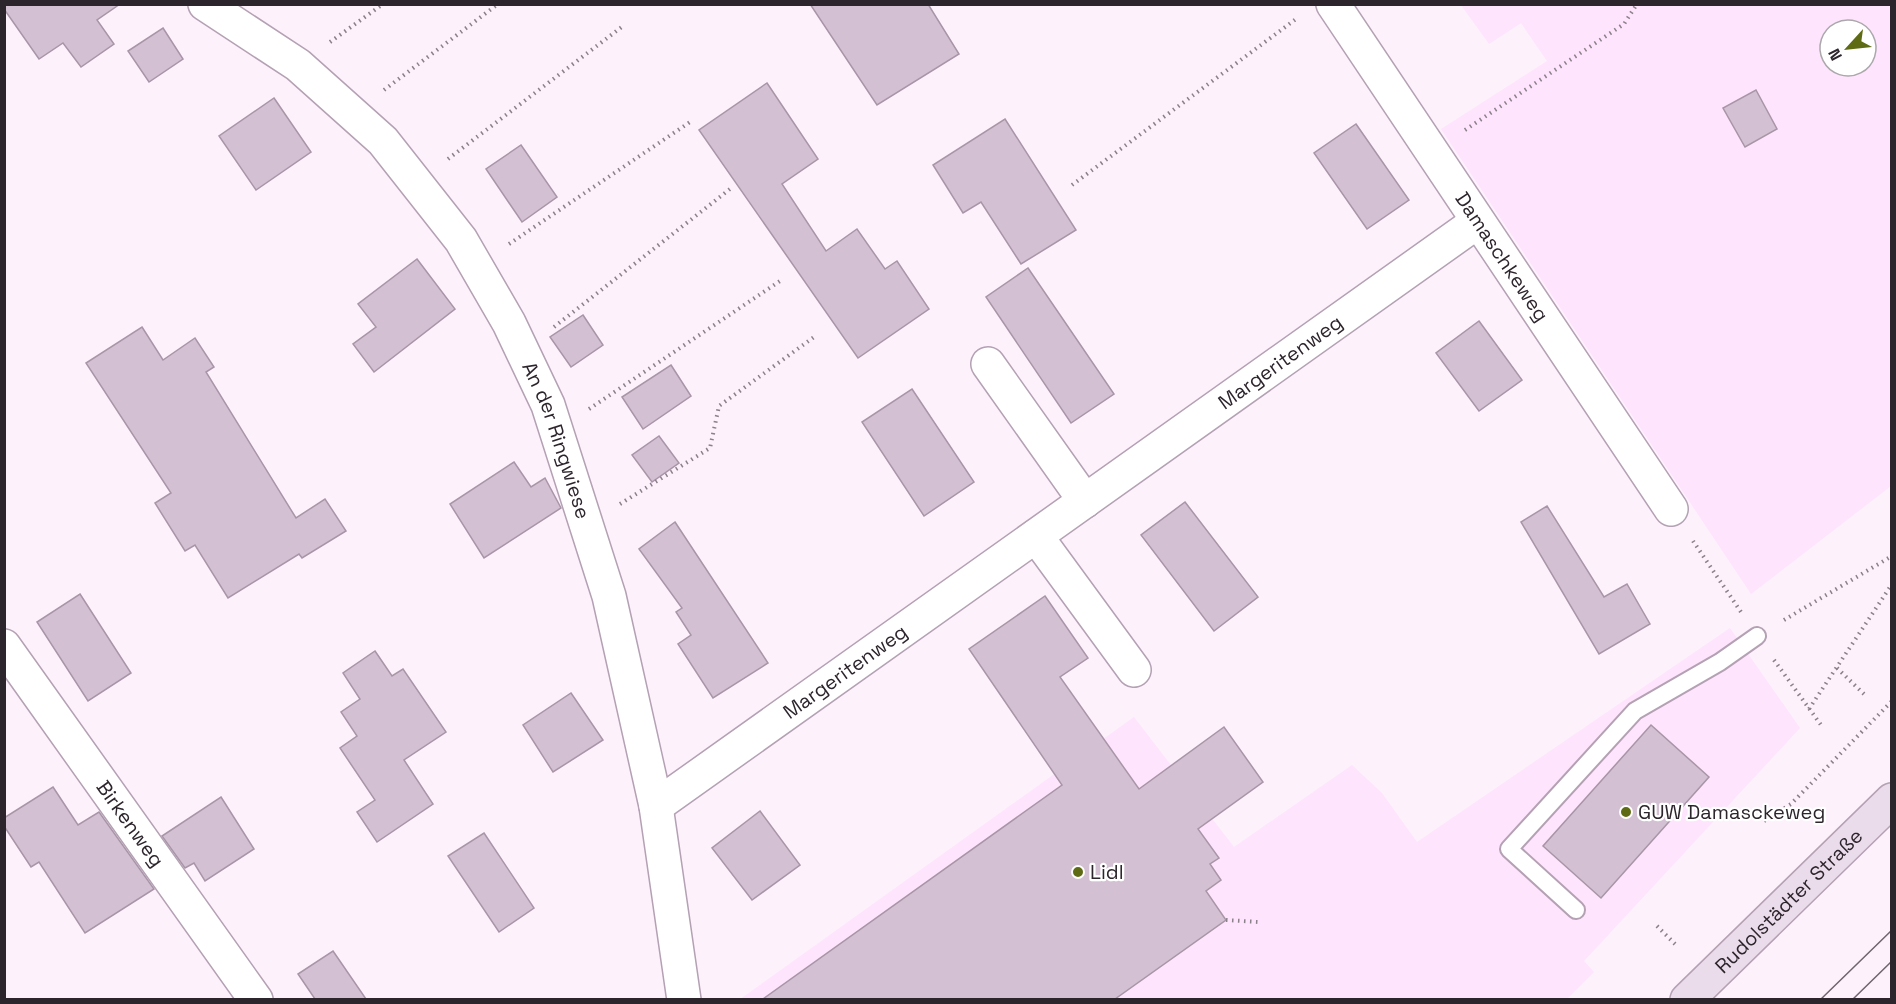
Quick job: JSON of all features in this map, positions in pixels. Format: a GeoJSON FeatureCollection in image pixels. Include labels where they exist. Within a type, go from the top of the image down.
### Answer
{"type":"FeatureCollection","features":[{"type":"Feature","properties":{"kind":"main road","name":"Rudolstädter Straße"},"geometry":{"type":"LineString","coordinates":[[1687,999],[1892,800]]}},
{"type":"Feature","properties":{"kind":"street","name":"An der Ringwiese"},"geometry":{"type":"LineString","coordinates":[[205,4],[298,65],[382,141],[461,240],[522,351],[548,405],[609,596],[656,806],[684,999]]}},
{"type":"Feature","properties":{"kind":"street","name":"Damaschkeweg"},"geometry":{"type":"LineString","coordinates":[[1333,4],[1477,222],[1671,508]]}},
{"type":"Feature","properties":{"kind":"street","name":"Margeritenweg"},"geometry":{"type":"LineString","coordinates":[[656,806],[1477,222]]}},
{"type":"Feature","properties":{"kind":"street"},"geometry":{"type":"LineString","coordinates":[[988,364],[1085,501]]}},
{"type":"Feature","properties":{"kind":"street"},"geometry":{"type":"LineString","coordinates":[[1036,536],[1134,670]]}},
{"type":"Feature","properties":{"kind":"street","name":"Birkenweg"},"geometry":{"type":"LineString","coordinates":[[4,646],[256,999]]}},
{"type":"Feature","properties":{"kind":"lane"},"geometry":{"type":"LineString","coordinates":[[1576,910],[1509,849],[1635,711],[1720,662],[1757,636]]}},
{"type":"Feature","properties":{"kind":"path"},"geometry":{"type":"LineString","coordinates":[[298,65],[383,4]]}},
{"type":"Feature","properties":{"kind":"path"},"geometry":{"type":"LineString","coordinates":[[353,114],[498,4]]}},
{"type":"Feature","properties":{"kind":"path"},"geometry":{"type":"LineString","coordinates":[[1432,152],[1624,24],[1636,4]]}},
{"type":"Feature","properties":{"kind":"path"},"geometry":{"type":"LineString","coordinates":[[1072,185],[1297,18]]}},
{"type":"Feature","properties":{"kind":"path"},"geometry":{"type":"LineString","coordinates":[[416,183],[622,26]]}},
{"type":"Feature","properties":{"kind":"path"},"geometry":{"type":"LineString","coordinates":[[476,266],[693,120]]}},
{"type":"Feature","properties":{"kind":"path"},"geometry":{"type":"LineString","coordinates":[[522,351],[730,189]]}},
{"type":"Feature","properties":{"kind":"path"},"geometry":{"type":"LineString","coordinates":[[556,431],[780,281]]}},
{"type":"Feature","properties":{"kind":"path"},"geometry":{"type":"LineString","coordinates":[[587,526],[710,448],[719,406],[814,337]]}},
{"type":"Feature","properties":{"kind":"path"},"geometry":{"type":"LineString","coordinates":[[1757,636],[1892,556]]}},
{"type":"Feature","properties":{"kind":"path"},"geometry":{"type":"LineString","coordinates":[[1809,709],[1892,584]]}},
{"type":"Feature","properties":{"kind":"path"},"geometry":{"type":"LineString","coordinates":[[1837,668],[1866,696]]}},
{"type":"Feature","properties":{"kind":"path"},"geometry":{"type":"LineString","coordinates":[[1764,821],[1791,804],[1892,701]]}},
{"type":"Feature","properties":{"kind":"path"},"geometry":{"type":"LineString","coordinates":[[1226,920],[1258,922]]}},
{"type":"Feature","properties":{"kind":"path"},"geometry":{"type":"LineString","coordinates":[[1657,926],[1676,945]]}},
{"type":"Feature","properties":{"kind":"shaded area"},"geometry":{"type":"Polygon","coordinates":[[[1461,5],[1891,5],[1891,486],[1751,594],[1441,129],[1547,61],[1521,23],[1489,44],[1461,5]]]}},
{"type":"Feature","properties":{"kind":"shaded area"},"geometry":{"type":"Polygon","coordinates":[[[1730,628],[1800,728],[1584,961],[1594,972],[1567,999],[739,1000],[1134,717],[1234,847],[1352,765],[1382,793],[1417,842],[1730,628]]]}},
{"type":"Feature","properties":{"kind":"building"},"geometry":{"type":"Polygon","coordinates":[[[4,4],[120,4],[97,20],[114,44],[81,67],[63,43],[39,59],[4,9],[4,4]]]}},
{"type":"Feature","properties":{"kind":"building"},"geometry":{"type":"Polygon","coordinates":[[[810,4],[928,4],[959,54],[877,105],[810,4]]]}},
{"type":"Feature","properties":{"kind":"building"},"geometry":{"type":"Polygon","coordinates":[[[163,28],[183,59],[149,82],[128,51],[163,28]]]}},
{"type":"Feature","properties":{"kind":"building"},"geometry":{"type":"Polygon","coordinates":[[[767,83],[818,159],[782,184],[826,251],[857,229],[885,269],[897,261],[929,309],[858,358],[699,130],[767,83]]]}},
{"type":"Feature","properties":{"kind":"building"},"geometry":{"type":"Polygon","coordinates":[[[1756,90],[1777,129],[1745,147],[1723,108],[1756,90]]]}},
{"type":"Feature","properties":{"kind":"building"},"geometry":{"type":"Polygon","coordinates":[[[274,98],[311,152],[256,190],[219,136],[274,98]]]}},
{"type":"Feature","properties":{"kind":"building"},"geometry":{"type":"Polygon","coordinates":[[[1005,119],[1076,230],[1021,264],[981,202],[963,213],[933,165],[1005,119]]]}},
{"type":"Feature","properties":{"kind":"building"},"geometry":{"type":"Polygon","coordinates":[[[1356,124],[1409,200],[1367,229],[1314,153],[1356,124]]]}},
{"type":"Feature","properties":{"kind":"building"},"geometry":{"type":"Polygon","coordinates":[[[521,145],[557,197],[522,222],[486,169],[521,145]]]}},
{"type":"Feature","properties":{"kind":"building"},"geometry":{"type":"Polygon","coordinates":[[[417,259],[455,309],[374,372],[353,344],[376,327],[358,304],[417,259]]]}},
{"type":"Feature","properties":{"kind":"building"},"geometry":{"type":"Polygon","coordinates":[[[1028,268],[1114,394],[1071,423],[986,297],[1028,268]]]}},
{"type":"Feature","properties":{"kind":"building"},"geometry":{"type":"Polygon","coordinates":[[[583,315],[603,345],[571,367],[550,337],[583,315]]]}},
{"type":"Feature","properties":{"kind":"building"},"geometry":{"type":"Polygon","coordinates":[[[1479,321],[1522,380],[1479,411],[1436,353],[1479,321]]]}},
{"type":"Feature","properties":{"kind":"building"},"geometry":{"type":"Polygon","coordinates":[[[142,327],[163,360],[195,338],[214,367],[206,372],[296,518],[325,499],[346,531],[302,558],[299,554],[228,598],[195,545],[185,551],[155,503],[171,493],[86,363],[142,327]]]}},
{"type":"Feature","properties":{"kind":"building"},"geometry":{"type":"Polygon","coordinates":[[[671,365],[691,396],[643,429],[622,397],[671,365]]]}},
{"type":"Feature","properties":{"kind":"building"},"geometry":{"type":"Polygon","coordinates":[[[912,389],[974,482],[924,516],[862,422],[912,389]]]}},
{"type":"Feature","properties":{"kind":"building"},"geometry":{"type":"Polygon","coordinates":[[[659,436],[679,463],[652,482],[632,455],[659,436]]]}},
{"type":"Feature","properties":{"kind":"building"},"geometry":{"type":"Polygon","coordinates":[[[514,462],[531,487],[545,478],[561,508],[484,558],[450,504],[514,462]]]}},
{"type":"Feature","properties":{"kind":"building"},"geometry":{"type":"Polygon","coordinates":[[[1185,502],[1258,597],[1214,631],[1141,535],[1185,502]]]}},
{"type":"Feature","properties":{"kind":"building"},"geometry":{"type":"Polygon","coordinates":[[[1547,506],[1604,597],[1627,584],[1650,624],[1599,654],[1521,522],[1547,506]]]}},
{"type":"Feature","properties":{"kind":"building"},"geometry":{"type":"Polygon","coordinates":[[[675,522],[768,663],[713,698],[678,644],[691,635],[676,612],[682,608],[639,549],[675,522]]]}},
{"type":"Feature","properties":{"kind":"building"},"geometry":{"type":"Polygon","coordinates":[[[80,594],[131,673],[88,701],[37,622],[80,594]]]}},
{"type":"Feature","properties":{"kind":"building","name":"Lidl"},"geometry":{"type":"Polygon","coordinates":[[[1045,596],[1088,658],[1060,677],[1139,789],[1224,727],[1263,782],[1198,829],[1219,858],[1210,864],[1221,880],[1206,891],[1226,920],[1115,999],[763,999],[1062,785],[969,649],[1045,596]]]}},
{"type":"Feature","properties":{"kind":"building"},"geometry":{"type":"Polygon","coordinates":[[[375,651],[392,676],[403,669],[446,732],[404,760],[433,804],[377,842],[357,812],[375,800],[340,748],[357,736],[341,712],[360,699],[343,673],[375,651]]]}},
{"type":"Feature","properties":{"kind":"building"},"geometry":{"type":"Polygon","coordinates":[[[571,693],[603,740],[553,772],[523,725],[571,693]]]}},
{"type":"Feature","properties":{"kind":"building","name":"GUW Damasckeweg"},"geometry":{"type":"Polygon","coordinates":[[[1651,725],[1709,777],[1601,898],[1543,846],[1651,725]]]}},
{"type":"Feature","properties":{"kind":"building"},"geometry":{"type":"Polygon","coordinates":[[[53,787],[78,825],[99,812],[154,889],[85,933],[39,862],[31,867],[4,826],[4,818],[53,787]]]}},
{"type":"Feature","properties":{"kind":"building"},"geometry":{"type":"Polygon","coordinates":[[[221,797],[254,849],[205,881],[194,863],[185,868],[162,836],[221,797]]]}},
{"type":"Feature","properties":{"kind":"building"},"geometry":{"type":"Polygon","coordinates":[[[760,811],[800,865],[752,900],[712,848],[760,811]]]}},
{"type":"Feature","properties":{"kind":"building"},"geometry":{"type":"Polygon","coordinates":[[[484,833],[534,908],[499,932],[448,856],[484,833]]]}},
{"type":"Feature","properties":{"kind":"building"},"geometry":{"type":"Polygon","coordinates":[[[333,951],[366,999],[315,999],[298,974],[333,951]]]}},
{"type":"Feature","properties":{"kind":"tram line"},"geometry":{"type":"LineString","coordinates":[[1820,1000],[1892,930]]}},
{"type":"Feature","properties":{"kind":"tram line"},"geometry":{"type":"LineString","coordinates":[[1852,1000],[1892,961]]}},
{"type":"Feature","properties":{"kind":"place","name":"GUW Damasckeweg"},"geometry":{"type":"Point","coordinates":[1626,812]}},
{"type":"Feature","properties":{"kind":"place","name":"Lidl"},"geometry":{"type":"Point","coordinates":[1078,872]}}]}
